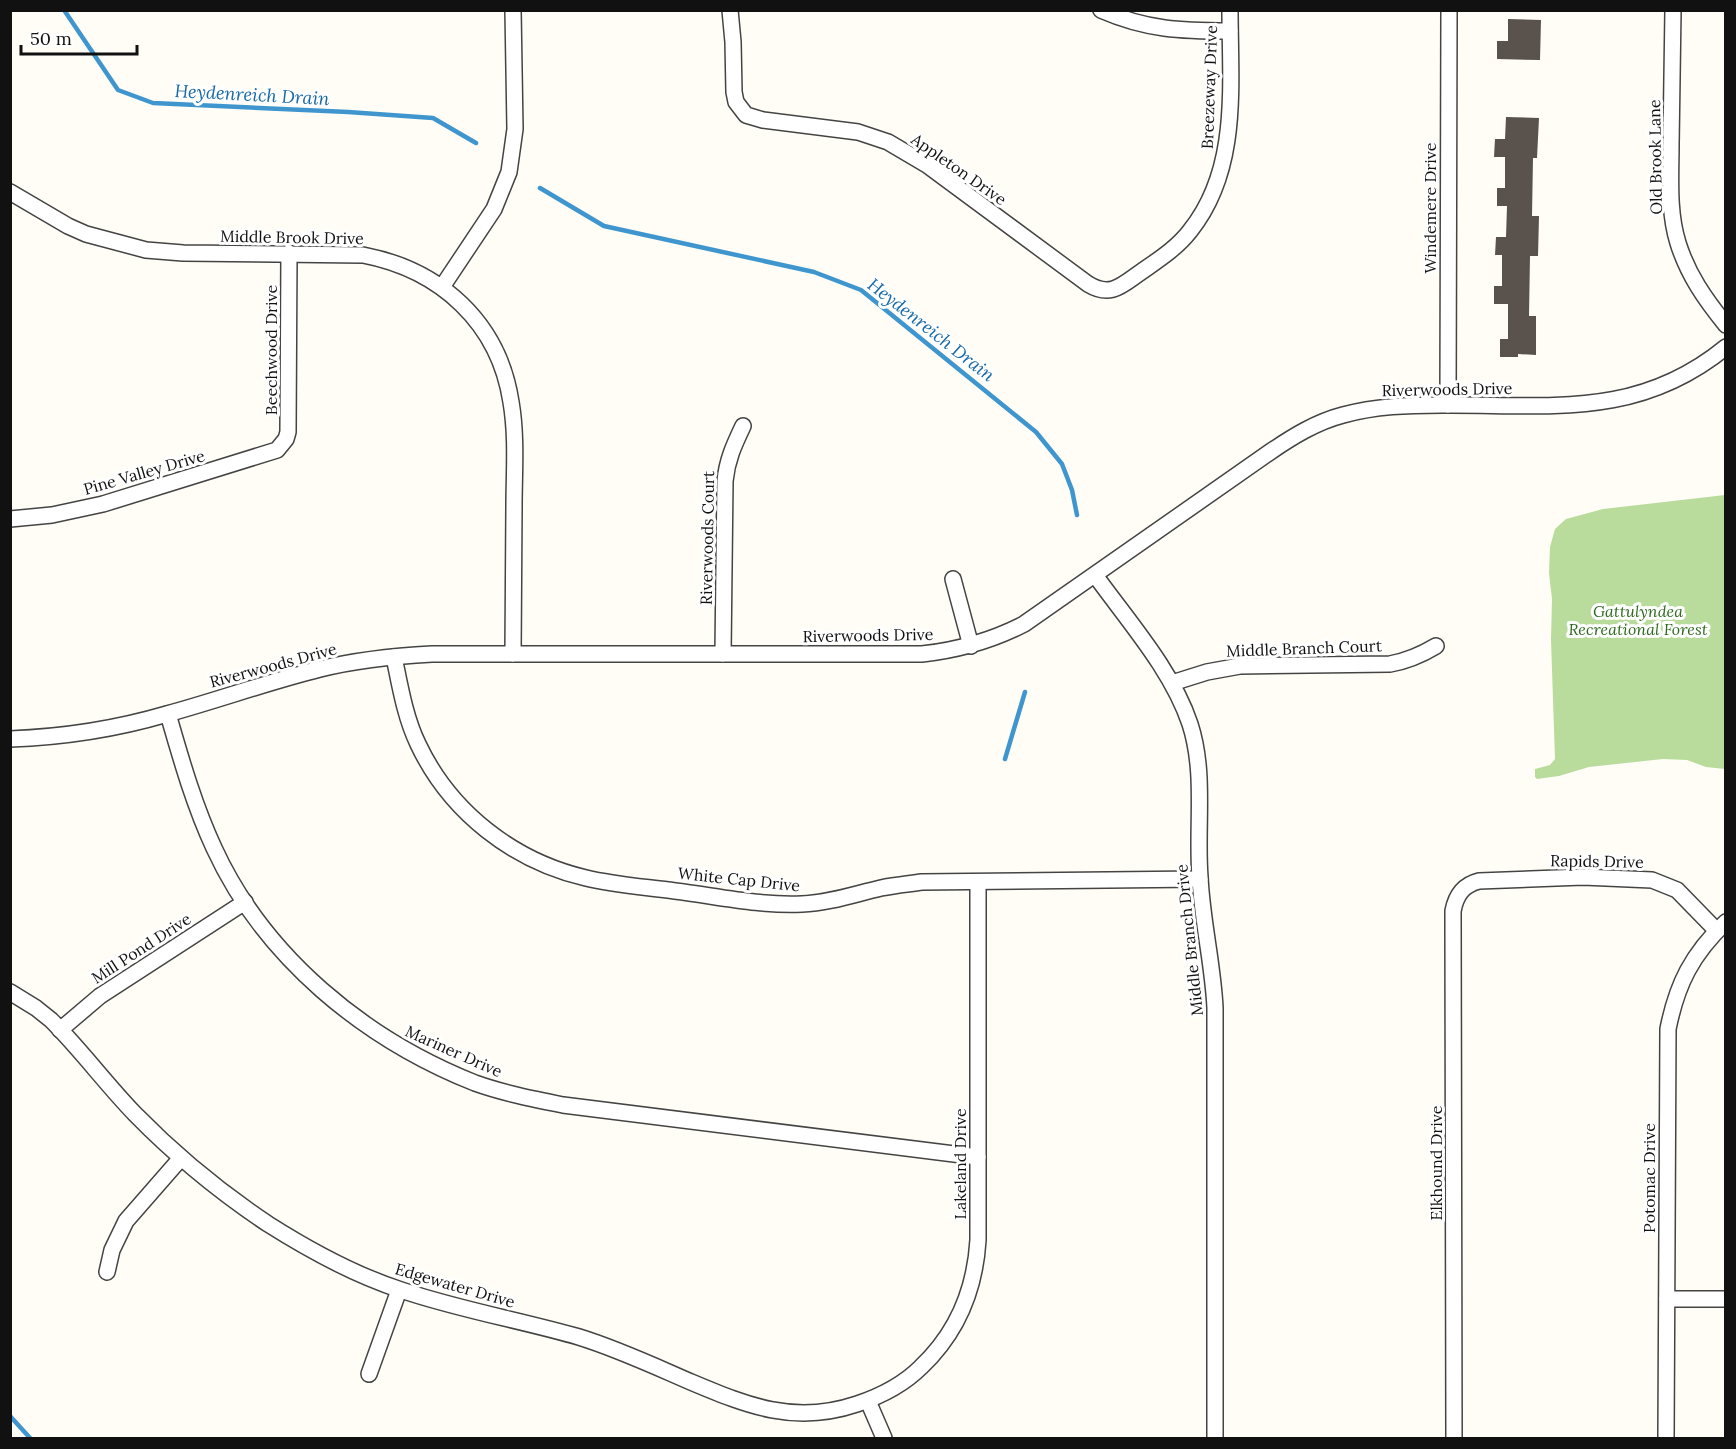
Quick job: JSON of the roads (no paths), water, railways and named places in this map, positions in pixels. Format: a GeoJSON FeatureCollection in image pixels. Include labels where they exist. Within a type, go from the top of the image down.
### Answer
{"type":"FeatureCollection","features":[{"type":"Feature","properties":{"kind":"street"},"geometry":{"type":"LineString","coordinates":[[442,287],[489,218],[504,190],[510,172],[514,129],[513,10]]}},
{"type":"Feature","properties":{"kind":"street","name":"Appleton Drive"},"geometry":{"type":"LineString","coordinates":[[730,10],[734,92],[740,110],[753,118],[858,132],[888,142],[927,165],[1088,284],[1105,291]]}},
{"type":"Feature","properties":{"kind":"street"},"geometry":{"type":"LineString","coordinates":[[1101,10],[1142,25],[1162,29],[1230,31]]}},
{"type":"Feature","properties":{"kind":"street","name":"Breezeway Drive"},"geometry":{"type":"LineString","coordinates":[[1105,291],[1119,287],[1177,244],[1190,232],[1212,194],[1221,171],[1228,131],[1230,10]]}},
{"type":"Feature","properties":{"kind":"street","name":"Windemere Drive"},"geometry":{"type":"LineString","coordinates":[[1448,405],[1449,10]]}},
{"type":"Feature","properties":{"kind":"street","name":"Old Brook Lane"},"geometry":{"type":"LineString","coordinates":[[1673,10],[1671,188],[1673,224],[1689,272],[1725,325]]}},
{"type":"Feature","properties":{"kind":"street","name":"Middle Brook Drive"},"geometry":{"type":"LineString","coordinates":[[10,192],[68,226],[126,246],[165,252],[342,254],[381,259],[415,271],[442,287],[476,320],[495,348],[512,403],[514,440],[513,654]]}},
{"type":"Feature","properties":{"kind":"street","name":"Beechwood Drive"},"geometry":{"type":"LineString","coordinates":[[282,445],[288,432],[289,253]]}},
{"type":"Feature","properties":{"kind":"street","name":"Riverwoods Drive"},"geometry":{"type":"LineString","coordinates":[[10,739],[86,733],[168,714],[322,668],[394,657],[432,654],[922,654],[971,646],[1024,624],[1270,452],[1303,431],[1340,416],[1397,405],[1570,405],[1613,401],[1638,396],[1660,388],[1700,366],[1725,348]]}},
{"type":"Feature","properties":{"kind":"street","name":"Riverwoods Court"},"geometry":{"type":"LineString","coordinates":[[723,654],[725,481],[732,448],[744,426]]}},
{"type":"Feature","properties":{"kind":"street","name":"Pine Valley Drive"},"geometry":{"type":"LineString","coordinates":[[10,519],[52,515],[103,504],[270,454],[282,445]]}},
{"type":"Feature","properties":{"kind":"street","name":"Middle Branch Drive"},"geometry":{"type":"LineString","coordinates":[[1095,575],[1172,683],[1191,726],[1195,745],[1199,787],[1200,879],[1213,975],[1215,1008],[1215,1438]]}},
{"type":"Feature","properties":{"kind":"street"},"geometry":{"type":"LineString","coordinates":[[953,579],[971,646]]}},
{"type":"Feature","properties":{"kind":"street","name":"Middle Branch Court"},"geometry":{"type":"LineString","coordinates":[[1172,683],[1207,672],[1240,666],[1390,664],[1405,661],[1436,646]]}},
{"type":"Feature","properties":{"kind":"street","name":"White Cap Drive"},"geometry":{"type":"LineString","coordinates":[[394,657],[410,725],[425,758],[443,785],[489,833],[507,846],[545,866],[576,875],[606,882],[784,904],[826,902],[922,882],[1200,879]]}},
{"type":"Feature","properties":{"kind":"street","name":"Mariner Drive"},"geometry":{"type":"LineString","coordinates":[[168,714],[205,826],[218,857],[245,902],[293,963],[354,1016],[408,1052],[476,1083],[533,1099],[595,1111],[978,1157]]}},
{"type":"Feature","properties":{"kind":"street","name":"Rapids Drive"},"geometry":{"type":"LineString","coordinates":[[1461,890],[1470,883],[1479,881],[1629,878],[1653,880],[1677,890],[1721,926]]}},
{"type":"Feature","properties":{"kind":"street","name":"Lakeland Drive"},"geometry":{"type":"LineString","coordinates":[[868,1401],[886,1393],[915,1373],[941,1346],[962,1312],[969,1295],[977,1259],[978,882]]}},
{"type":"Feature","properties":{"kind":"street","name":"Elkhound Drive"},"geometry":{"type":"LineString","coordinates":[[1454,1438],[1453,911],[1455,900],[1461,890]]}},
{"type":"Feature","properties":{"kind":"street","name":"Mill Pond Drive"},"geometry":{"type":"LineString","coordinates":[[60,1030],[106,991],[245,902]]}},
{"type":"Feature","properties":{"kind":"street","name":"Potomac Drive"},"geometry":{"type":"LineString","coordinates":[[1666,1438],[1668,1029],[1677,991],[1685,974],[1694,957],[1721,926]]}},
{"type":"Feature","properties":{"kind":"street","name":"Edgewater Drive"},"geometry":{"type":"LineString","coordinates":[[10,992],[36,1008],[60,1030],[134,1112],[181,1158],[232,1199],[272,1226],[329,1258],[399,1290],[592,1341],[735,1400],[769,1410],[785,1413],[822,1412],[868,1401]]}},
{"type":"Feature","properties":{"kind":"street"},"geometry":{"type":"LineString","coordinates":[[107,1272],[112,1250],[126,1221],[181,1158]]}},
{"type":"Feature","properties":{"kind":"street"},"geometry":{"type":"LineString","coordinates":[[369,1374],[399,1290]]}},
{"type":"Feature","properties":{"kind":"street"},"geometry":{"type":"LineString","coordinates":[[1666,1299],[1725,1299]]}},
{"type":"Feature","properties":{"kind":"street"},"geometry":{"type":"LineString","coordinates":[[868,1401],[884,1438]]}},
{"type":"Feature","properties":{"kind":"waterway","name":"Heydenreich Drain"},"geometry":{"type":"LineString","coordinates":[[64,10],[118,90],[153,103],[433,118],[476,143]]}},
{"type":"Feature","properties":{"kind":"waterway","name":"Heydenreich Drain"},"geometry":{"type":"LineString","coordinates":[[540,188],[604,226],[814,272],[861,290],[1036,432],[1062,464],[1072,490],[1077,515]]}},
{"type":"Feature","properties":{"kind":"waterway","name":"Heydenreich Drain"},"geometry":{"type":"LineString","coordinates":[[1005,759],[1025,692]]}},
{"type":"Feature","properties":{"kind":"waterway"},"geometry":{"type":"LineString","coordinates":[[10,1416],[30,1438]]}},
{"type":"Feature","properties":{"kind":"park label","name":"Gattulyndea Recreational Forest"},"geometry":{"type":"Point","coordinates":[1638,620]}}]}
